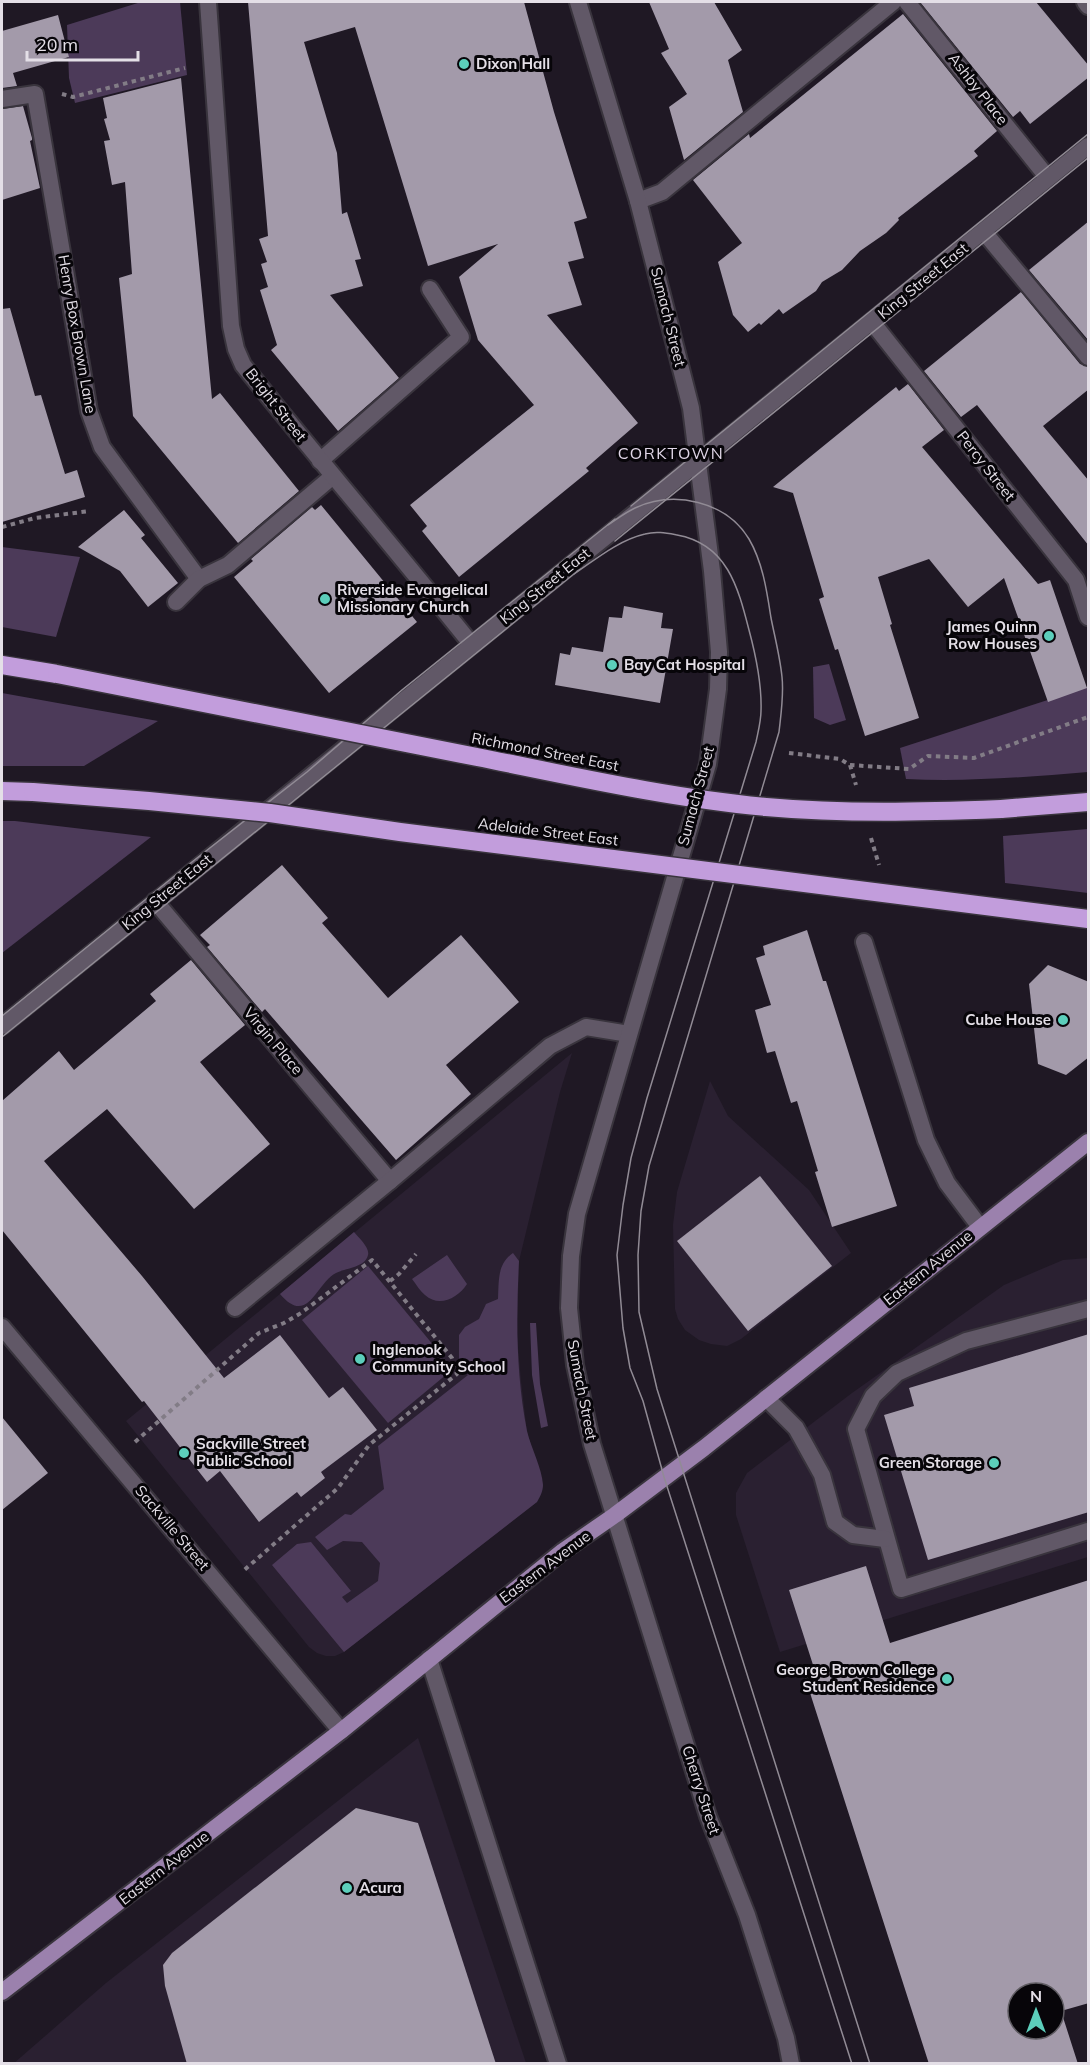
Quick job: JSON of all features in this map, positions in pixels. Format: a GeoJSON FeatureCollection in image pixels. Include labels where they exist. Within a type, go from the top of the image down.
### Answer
{"type":"FeatureCollection","features":[{"type":"Feature","properties":{"kind":"highway","name":"Richmond Street East"},"geometry":{"type":"LineString","coordinates":[[2,665],[700,799],[766,807],[924,812],[1089,802]]}},
{"type":"Feature","properties":{"kind":"highway","name":"Adelaide Street East"},"geometry":{"type":"LineString","coordinates":[[2,791],[149,801],[270,813],[1089,919]]}},
{"type":"Feature","properties":{"kind":"main road","name":"Eastern Avenue"},"geometry":{"type":"LineString","coordinates":[[2,1992],[341,1731],[563,1551],[704,1448],[1089,1142]]}},
{"type":"Feature","properties":{"kind":"street","name":"Bright Street"},"geometry":{"type":"LineString","coordinates":[[208,2],[231,326],[236,349],[243,365],[320,461],[427,587],[472,645]]}},
{"type":"Feature","properties":{"kind":"street","name":"Sumach Street"},"geometry":{"type":"LineString","coordinates":[[578,2],[638,201],[691,408],[715,600],[719,652],[718,689],[708,764],[577,1214],[571,1256],[569,1308],[575,1365],[592,1444],[615,1515]]}},
{"type":"Feature","properties":{"kind":"street"},"geometry":{"type":"LineString","coordinates":[[638,201],[662,192],[893,2]]}},
{"type":"Feature","properties":{"kind":"street","name":"Ashby Place"},"geometry":{"type":"LineString","coordinates":[[907,2],[1048,178]]}},
{"type":"Feature","properties":{"kind":"street"},"geometry":{"type":"LineString","coordinates":[[1085,2],[1089,6]]}},
{"type":"Feature","properties":{"kind":"street"},"geometry":{"type":"LineString","coordinates":[[2,99],[35,94]]}},
{"type":"Feature","properties":{"kind":"street","name":"Henry Box Brown Lane"},"geometry":{"type":"LineString","coordinates":[[35,94],[92,420],[102,447],[199,579]]}},
{"type":"Feature","properties":{"kind":"street","name":"King Street East"},"geometry":{"type":"LineString","coordinates":[[2,1026],[1089,146]]}},
{"type":"Feature","properties":{"kind":"street"},"geometry":{"type":"LineString","coordinates":[[984,232],[1089,357]]}},
{"type":"Feature","properties":{"kind":"street"},"geometry":{"type":"LineString","coordinates":[[320,461],[461,337],[430,289]]}},
{"type":"Feature","properties":{"kind":"street","name":"Percy Street"},"geometry":{"type":"LineString","coordinates":[[872,322],[1076,580],[1089,617]]}},
{"type":"Feature","properties":{"kind":"street"},"geometry":{"type":"LineString","coordinates":[[176,602],[199,579],[228,565],[333,476]]}},
{"type":"Feature","properties":{"kind":"street","name":"Virgin Place"},"geometry":{"type":"LineString","coordinates":[[155,901],[390,1181]]}},
{"type":"Feature","properties":{"kind":"street"},"geometry":{"type":"LineString","coordinates":[[864,942],[926,1140],[947,1183],[980,1227]]}},
{"type":"Feature","properties":{"kind":"street"},"geometry":{"type":"LineString","coordinates":[[235,1308],[550,1046],[586,1027],[629,1034]]}},
{"type":"Feature","properties":{"kind":"street"},"geometry":{"type":"LineString","coordinates":[[1089,1309],[966,1341],[897,1372],[873,1396],[856,1429],[900,1589],[1089,1531]]}},
{"type":"Feature","properties":{"kind":"street","name":"Sackville Street"},"geometry":{"type":"LineString","coordinates":[[2,1327],[341,1731]]}},
{"type":"Feature","properties":{"kind":"street"},"geometry":{"type":"LineString","coordinates":[[766,1398],[796,1428],[822,1475],[835,1521],[853,1535],[885,1539]]}},
{"type":"Feature","properties":{"kind":"street","name":"Cherry Street"},"geometry":{"type":"LineString","coordinates":[[615,1515],[708,1816],[747,1915],[786,2038],[791,2064]]}},
{"type":"Feature","properties":{"kind":"street"},"geometry":{"type":"LineString","coordinates":[[429,1659],[558,2064]]}},
{"type":"Feature","properties":{"kind":"path"},"geometry":{"type":"LineString","coordinates":[[35,94],[57,91],[65,96],[74,97],[191,67]]}},
{"type":"Feature","properties":{"kind":"path"},"geometry":{"type":"LineString","coordinates":[[2,527],[35,518],[90,511]]}},
{"type":"Feature","properties":{"kind":"path"},"geometry":{"type":"LineString","coordinates":[[850,765],[909,769],[928,756],[974,758],[1089,717]]}},
{"type":"Feature","properties":{"kind":"path"},"geometry":{"type":"LineString","coordinates":[[390,1281],[416,1254]]}},
{"type":"Feature","properties":{"kind":"path"},"geometry":{"type":"LineString","coordinates":[[135,1442],[259,1333],[301,1313],[372,1260],[452,1358],[457,1374],[369,1446],[338,1488],[240,1573]]}},
{"type":"Feature","properties":{"kind":"shaded area"},"geometry":{"type":"Polygon","coordinates":[[[141,2],[180,2],[187,75],[75,103],[69,78],[67,25],[141,2]]]}},
{"type":"Feature","properties":{"kind":"shaded area"},"geometry":{"type":"Polygon","coordinates":[[[2,547],[80,557],[56,637],[2,627],[2,547]]]}},
{"type":"Feature","properties":{"kind":"shaded area"},"geometry":{"type":"Polygon","coordinates":[[[829,664],[846,720],[830,725],[814,718],[813,667],[829,664]]]}},
{"type":"Feature","properties":{"kind":"shaded area"},"geometry":{"type":"Polygon","coordinates":[[[1088,687],[1088,772],[975,779],[906,779],[900,748],[1088,687]]]}},
{"type":"Feature","properties":{"kind":"shaded area"},"geometry":{"type":"Polygon","coordinates":[[[2,693],[158,721],[84,766],[2,766],[2,693]]]}},
{"type":"Feature","properties":{"kind":"shaded area"},"geometry":{"type":"Polygon","coordinates":[[[2,821],[15,821],[151,837],[2,953],[2,821]]]}},
{"type":"Feature","properties":{"kind":"shaded area"},"geometry":{"type":"Polygon","coordinates":[[[1088,829],[1088,893],[1005,883],[1003,836],[1088,829]]]}},
{"type":"Feature","properties":{"kind":"shaded area","name":"Inglenook Community School"},"geometry":{"type":"Polygon","coordinates":[[[572,1053],[560,1092],[519,1261],[517,1336],[521,1381],[527,1432],[543,1484],[541,1494],[537,1502],[344,1652],[335,1656],[317,1653],[309,1647],[126,1421],[572,1053]]]}},
{"type":"Feature","properties":{"kind":"shaded area"},"geometry":{"type":"Polygon","coordinates":[[[710,1081],[728,1116],[809,1190],[851,1253],[741,1339],[727,1346],[699,1340],[685,1330],[675,1309],[673,1225],[677,1192],[710,1081]]]}},
{"type":"Feature","properties":{"kind":"shaded area"},"geometry":{"type":"Polygon","coordinates":[[[354,1232],[364,1243],[368,1252],[363,1263],[336,1273],[305,1304],[298,1306],[290,1303],[280,1294],[354,1232]]]}},
{"type":"Feature","properties":{"kind":"shaded area"},"geometry":{"type":"Polygon","coordinates":[[[513,1253],[519,1261],[517,1325],[523,1410],[542,1478],[541,1494],[537,1502],[344,1652],[272,1565],[297,1544],[311,1542],[351,1591],[342,1597],[347,1603],[378,1581],[380,1563],[362,1542],[343,1541],[327,1550],[315,1537],[345,1514],[351,1515],[384,1489],[378,1446],[468,1375],[459,1366],[459,1335],[465,1327],[479,1319],[486,1304],[498,1299],[501,1268],[513,1253]]]}},
{"type":"Feature","properties":{"kind":"shaded area"},"geometry":{"type":"Polygon","coordinates":[[[447,1255],[467,1284],[448,1300],[436,1301],[423,1293],[412,1279],[447,1255]]]}},
{"type":"Feature","properties":{"kind":"shaded area"},"geometry":{"type":"Polygon","coordinates":[[[1088,1258],[1088,1557],[780,1652],[736,1515],[736,1493],[747,1473],[852,1393],[1004,1285],[1063,1260],[1088,1258]]]}},
{"type":"Feature","properties":{"kind":"shaded area"},"geometry":{"type":"Polygon","coordinates":[[[368,1266],[453,1369],[388,1423],[302,1320],[368,1266]]]}},
{"type":"Feature","properties":{"kind":"shaded area"},"geometry":{"type":"Polygon","coordinates":[[[530,1323],[536,1323],[540,1384],[548,1426],[541,1428],[532,1375],[530,1323]]]}},
{"type":"Feature","properties":{"kind":"shaded area","name":"Acura"},"geometry":{"type":"Polygon","coordinates":[[[418,1738],[526,2063],[13,2064],[106,1983],[418,1738]]]}},
{"type":"Feature","properties":{"kind":"building"},"geometry":{"type":"Polygon","coordinates":[[[248,2],[524,2],[554,112],[587,218],[574,222],[584,258],[568,262],[582,305],[547,315],[638,423],[586,468],[589,471],[459,577],[422,531],[427,526],[410,505],[534,405],[478,340],[459,277],[498,244],[428,266],[355,27],[304,42],[337,153],[342,214],[347,212],[361,259],[355,260],[363,286],[330,295],[399,378],[338,431],[271,350],[277,345],[260,290],[268,287],[261,264],[267,262],[259,239],[268,236],[248,2]]]}},
{"type":"Feature","properties":{"kind":"building"},"geometry":{"type":"Polygon","coordinates":[[[649,2],[714,2],[742,50],[728,60],[743,112],[684,160],[669,107],[687,94],[661,53],[669,49],[649,2]]]}},
{"type":"Feature","properties":{"kind":"building"},"geometry":{"type":"Polygon","coordinates":[[[920,2],[1036,2],[1089,66],[1089,77],[1030,124],[1020,111],[1013,117],[920,2]]]}},
{"type":"Feature","properties":{"kind":"building"},"geometry":{"type":"Polygon","coordinates":[[[903,14],[997,131],[974,151],[978,156],[898,218],[899,220],[886,233],[860,251],[842,270],[822,282],[816,291],[783,314],[779,309],[761,325],[759,323],[748,332],[733,315],[718,262],[742,243],[693,180],[749,134],[750,138],[903,14]]]}},
{"type":"Feature","properties":{"kind":"building"},"geometry":{"type":"Polygon","coordinates":[[[58,15],[69,57],[13,73],[17,86],[2,88],[2,31],[58,15]]]}},
{"type":"Feature","properties":{"kind":"building"},"geometry":{"type":"Polygon","coordinates":[[[181,78],[212,399],[220,393],[299,491],[238,543],[133,416],[119,278],[132,274],[125,182],[112,185],[104,141],[110,140],[104,119],[107,118],[103,98],[181,78]]]}},
{"type":"Feature","properties":{"kind":"building"},"geometry":{"type":"Polygon","coordinates":[[[23,106],[32,138],[30,141],[40,188],[2,200],[2,109],[23,106]]]}},
{"type":"Feature","properties":{"kind":"building"},"geometry":{"type":"Polygon","coordinates":[[[1089,221],[1089,341],[1029,270],[1089,221]]]}},
{"type":"Feature","properties":{"kind":"building"},"geometry":{"type":"Polygon","coordinates":[[[1021,292],[1080,364],[1089,367],[1089,389],[1043,426],[1089,481],[1089,546],[977,405],[961,417],[924,371],[1021,292]]]}},
{"type":"Feature","properties":{"kind":"building"},"geometry":{"type":"Polygon","coordinates":[[[10,308],[35,396],[41,395],[65,474],[77,470],[85,497],[2,522],[2,309],[10,308]]]}},
{"type":"Feature","properties":{"kind":"building"},"geometry":{"type":"Polygon","coordinates":[[[908,384],[944,430],[922,447],[1038,584],[1050,580],[1087,688],[1048,702],[1004,578],[968,607],[929,559],[878,577],[892,624],[890,625],[919,718],[865,736],[838,649],[835,650],[819,599],[824,597],[793,493],[773,487],[896,387],[899,391],[908,384]]]}},
{"type":"Feature","properties":{"kind":"building","name":"Riverside Evangelical Missionary Church"},"geometry":{"type":"Polygon","coordinates":[[[321,505],[417,622],[329,693],[234,577],[253,561],[251,559],[312,507],[315,510],[321,505]]]}},
{"type":"Feature","properties":{"kind":"building"},"geometry":{"type":"Polygon","coordinates":[[[124,510],[145,535],[141,538],[178,583],[148,607],[120,571],[78,547],[124,510]]]}},
{"type":"Feature","properties":{"kind":"building","name":"Bay Cat Hospital"},"geometry":{"type":"Polygon","coordinates":[[[624,606],[663,613],[661,628],[673,629],[660,703],[555,685],[560,653],[570,655],[572,647],[603,652],[609,617],[622,618],[624,606]]]}},
{"type":"Feature","properties":{"kind":"building"},"geometry":{"type":"Polygon","coordinates":[[[282,865],[328,918],[322,923],[388,998],[461,935],[519,1002],[446,1065],[471,1094],[396,1160],[265,1009],[262,1012],[207,947],[210,945],[200,935],[282,865]]]}},
{"type":"Feature","properties":{"kind":"building"},"geometry":{"type":"Polygon","coordinates":[[[807,930],[823,981],[826,981],[897,1206],[832,1227],[797,1101],[791,1103],[775,1051],[767,1053],[755,1010],[771,1005],[756,958],[765,955],[763,946],[807,930]]]}},
{"type":"Feature","properties":{"kind":"building"},"geometry":{"type":"Polygon","coordinates":[[[191,960],[245,1025],[200,1062],[270,1144],[194,1209],[107,1109],[44,1161],[142,1276],[224,1378],[280,1335],[329,1398],[343,1387],[377,1430],[321,1472],[325,1478],[301,1497],[297,1492],[259,1522],[220,1471],[207,1482],[144,1401],[142,1402],[2,1230],[2,1101],[59,1051],[74,1070],[156,1001],[150,994],[191,960]]]}},
{"type":"Feature","properties":{"kind":"building","name":"Cube House"},"geometry":{"type":"Polygon","coordinates":[[[1048,965],[1089,982],[1089,1057],[1066,1075],[1038,1064],[1029,984],[1048,965]]]}},
{"type":"Feature","properties":{"kind":"building"},"geometry":{"type":"Polygon","coordinates":[[[760,1176],[832,1266],[748,1331],[677,1241],[760,1176]]]}},
{"type":"Feature","properties":{"kind":"building","name":"Green Storage"},"geometry":{"type":"Polygon","coordinates":[[[1089,1334],[1089,1512],[928,1560],[884,1415],[914,1406],[909,1388],[1089,1334]]]}},
{"type":"Feature","properties":{"kind":"building"},"geometry":{"type":"Polygon","coordinates":[[[2,1417],[48,1473],[2,1510],[2,1417]]]}},
{"type":"Feature","properties":{"kind":"building"},"geometry":{"type":"Polygon","coordinates":[[[866,1566],[890,1643],[1089,1580],[1089,2003],[1066,2010],[1066,1981],[1006,1981],[1006,2041],[1066,2041],[1066,2027],[1078,2064],[929,2064],[803,1671],[814,1668],[789,1590],[866,1566]]]}},
{"type":"Feature","properties":{"kind":"building","name":"Acura"},"geometry":{"type":"Polygon","coordinates":[[[356,1808],[418,1823],[496,2064],[187,2064],[165,1986],[163,1965],[172,1953],[356,1808]]]}},
{"type":"Feature","properties":{"kind":"tram line"},"geometry":{"type":"LineString","coordinates":[[631,506],[1088,134]]}},
{"type":"Feature","properties":{"kind":"tram line"},"geometry":{"type":"LineString","coordinates":[[615,541],[1088,158]]}},
{"type":"Feature","properties":{"kind":"tram line"},"geometry":{"type":"LineString","coordinates":[[608,525],[635,508],[666,500],[698,503],[727,516],[749,539],[758,558],[780,662],[783,691],[779,732],[649,1166],[641,1211],[638,1255],[639,1312],[657,1389],[870,2064]]}},
{"type":"Feature","properties":{"kind":"tram line"},"geometry":{"type":"LineString","coordinates":[[2,1016],[307,772],[402,690],[615,519]]}},
{"type":"Feature","properties":{"kind":"tram line"},"geometry":{"type":"LineString","coordinates":[[574,574],[617,545],[645,534],[665,533],[694,540],[719,558],[735,583],[756,660],[761,701],[756,742],[647,1098],[631,1158],[617,1255],[623,1328],[630,1368],[643,1401],[664,1477],[852,2064]]}},
{"type":"Feature","properties":{"kind":"tram line"},"geometry":{"type":"LineString","coordinates":[[2,1037],[580,569]]}},
{"type":"Feature","properties":{"kind":"place","name":"Dixon Hall"},"geometry":{"type":"Point","coordinates":[464,64]}},
{"type":"Feature","properties":{"kind":"place","name":"Riverside Evangelical Missionary Church"},"geometry":{"type":"Point","coordinates":[325,599]}},
{"type":"Feature","properties":{"kind":"place","name":"James Quinn Row Houses"},"geometry":{"type":"Point","coordinates":[1049,636]}},
{"type":"Feature","properties":{"kind":"place","name":"Bay Cat Hospital"},"geometry":{"type":"Point","coordinates":[612,665]}},
{"type":"Feature","properties":{"kind":"place","name":"Cube House"},"geometry":{"type":"Point","coordinates":[1063,1020]}},
{"type":"Feature","properties":{"kind":"place","name":"Inglenook Community School"},"geometry":{"type":"Point","coordinates":[360,1359]}},
{"type":"Feature","properties":{"kind":"place","name":"Sackville Street Public School"},"geometry":{"type":"Point","coordinates":[184,1453]}},
{"type":"Feature","properties":{"kind":"place","name":"Green Storage"},"geometry":{"type":"Point","coordinates":[994,1463]}},
{"type":"Feature","properties":{"kind":"place","name":"George Brown College Student Residence"},"geometry":{"type":"Point","coordinates":[947,1679]}},
{"type":"Feature","properties":{"kind":"place","name":"Acura"},"geometry":{"type":"Point","coordinates":[347,1888]}},
{"type":"Feature","properties":{"kind":"district","name":"CORKTOWN"},"geometry":{"type":"Point","coordinates":[671,453]}}]}
